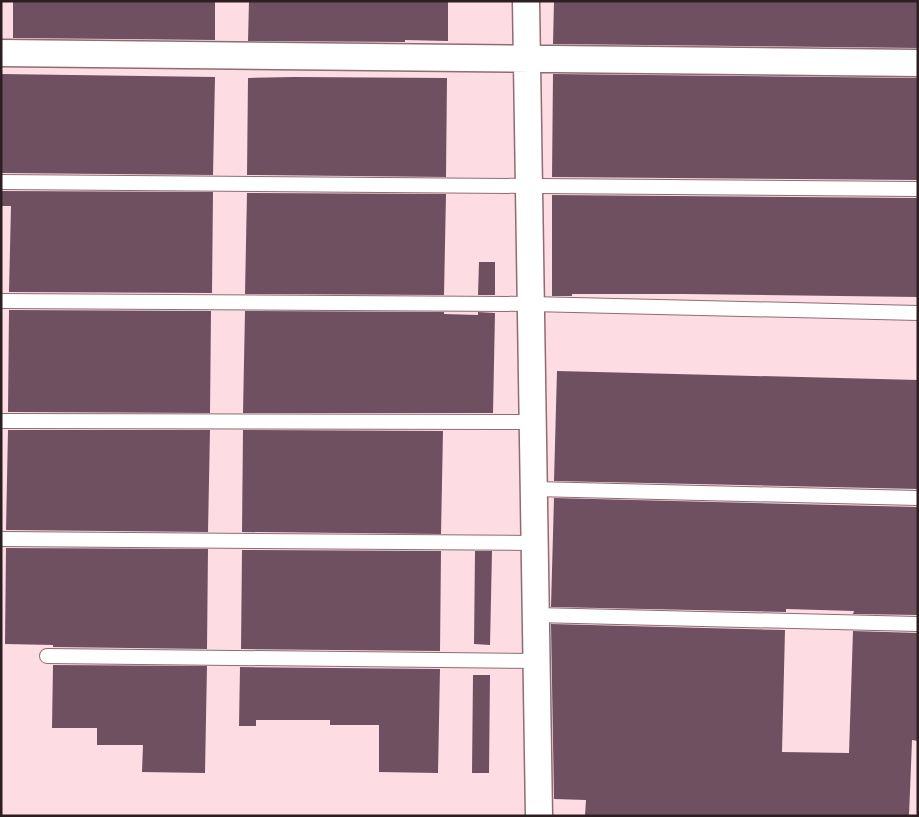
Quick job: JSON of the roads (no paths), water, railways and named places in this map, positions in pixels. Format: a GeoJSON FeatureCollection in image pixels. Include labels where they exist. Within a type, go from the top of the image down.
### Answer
{"type":"FeatureCollection","features":[{"type":"Feature","properties":{"kind":"street"},"geometry":{"type":"LineString","coordinates":[[526,1],[538,816]]}},
{"type":"Feature","properties":{"kind":"street"},"geometry":{"type":"LineString","coordinates":[[1,53],[918,63]]}},
{"type":"Feature","properties":{"kind":"lane"},"geometry":{"type":"LineString","coordinates":[[1,182],[918,189]]}},
{"type":"Feature","properties":{"kind":"lane"},"geometry":{"type":"LineString","coordinates":[[1,301],[531,304],[918,313]]}},
{"type":"Feature","properties":{"kind":"lane"},"geometry":{"type":"LineString","coordinates":[[1,421],[533,422]]}},
{"type":"Feature","properties":{"kind":"lane"},"geometry":{"type":"LineString","coordinates":[[534,489],[918,498]]}},
{"type":"Feature","properties":{"kind":"lane"},"geometry":{"type":"LineString","coordinates":[[1,539],[535,543]]}},
{"type":"Feature","properties":{"kind":"lane"},"geometry":{"type":"LineString","coordinates":[[535,615],[918,624]]}},
{"type":"Feature","properties":{"kind":"lane"},"geometry":{"type":"LineString","coordinates":[[47,656],[536,661]]}}]}
